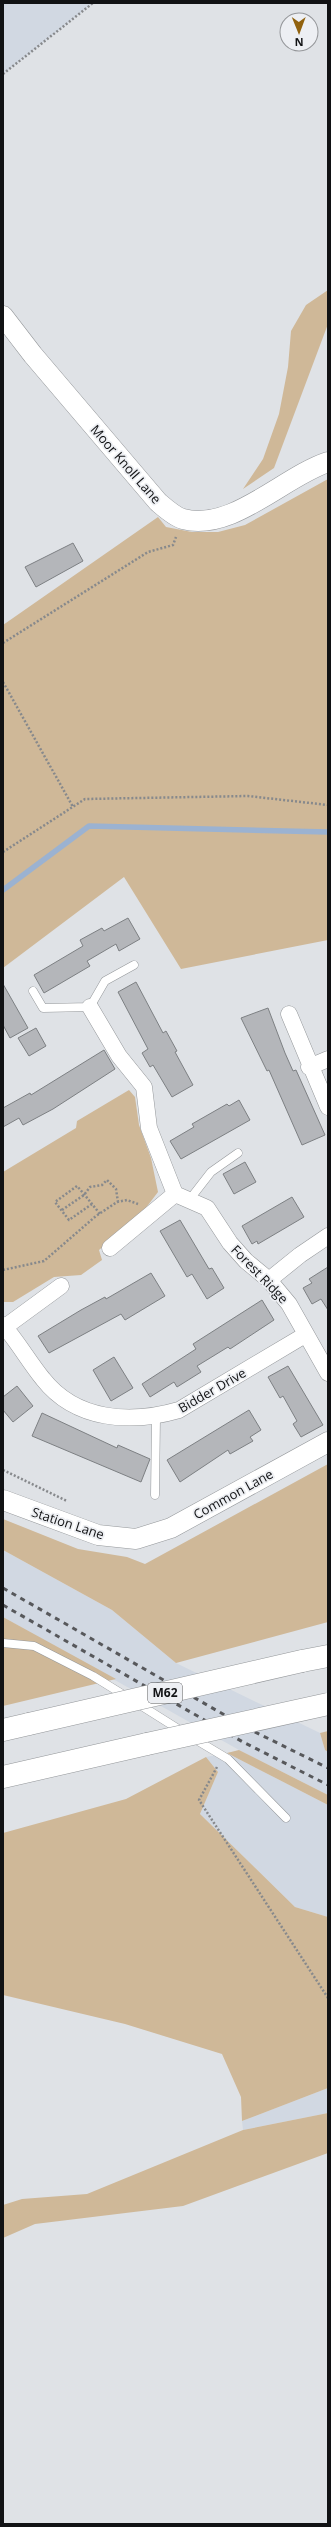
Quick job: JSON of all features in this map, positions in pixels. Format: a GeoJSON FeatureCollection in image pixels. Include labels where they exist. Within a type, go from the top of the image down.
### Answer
{"type":"FeatureCollection","features":[{"type":"Feature","properties":{"kind":"highway","name":"M62"},"geometry":{"type":"LineString","coordinates":[[3,1730],[328,1656]]}},
{"type":"Feature","properties":{"kind":"highway"},"geometry":{"type":"LineString","coordinates":[[3,1777],[328,1704]]}},
{"type":"Feature","properties":{"kind":"street","name":"Moor Knoll Lane"},"geometry":{"type":"LineString","coordinates":[[3,316],[33,355],[158,502],[182,519],[200,522],[223,518],[295,477],[328,462]]}},
{"type":"Feature","properties":{"kind":"street"},"geometry":{"type":"LineString","coordinates":[[90,1007],[119,1056],[144,1086],[149,1128],[183,1196],[150,1215],[110,1248]]}},
{"type":"Feature","properties":{"kind":"street"},"geometry":{"type":"LineString","coordinates":[[288,1014],[328,1106]]}},
{"type":"Feature","properties":{"kind":"street"},"geometry":{"type":"LineString","coordinates":[[310,1067],[328,1059]]}},
{"type":"Feature","properties":{"kind":"street","name":"Forest Ridge"},"geometry":{"type":"LineString","coordinates":[[183,1196],[207,1208],[230,1243],[246,1261],[269,1280],[289,1304],[305,1335],[328,1373]]}},
{"type":"Feature","properties":{"kind":"street"},"geometry":{"type":"LineString","coordinates":[[269,1280],[300,1255],[328,1236]]}},
{"type":"Feature","properties":{"kind":"street","name":"Bidder Drive"},"geometry":{"type":"LineString","coordinates":[[61,1286],[4,1326],[43,1380],[60,1398],[82,1410],[107,1417],[156,1417],[179,1410],[305,1335]]}},
{"type":"Feature","properties":{"kind":"street","name":"Common Lane"},"geometry":{"type":"LineString","coordinates":[[136,1539],[171,1528],[328,1442]]}},
{"type":"Feature","properties":{"kind":"street","name":"Station Lane"},"geometry":{"type":"LineString","coordinates":[[3,1500],[98,1535],[136,1539]]}},
{"type":"Feature","properties":{"kind":"lane"},"geometry":{"type":"LineString","coordinates":[[33,991],[43,1008],[90,1007],[105,981],[134,965]]}},
{"type":"Feature","properties":{"kind":"lane"},"geometry":{"type":"LineString","coordinates":[[183,1196],[211,1172],[238,1153]]}},
{"type":"Feature","properties":{"kind":"lane"},"geometry":{"type":"LineString","coordinates":[[155,1495],[156,1417]]}},
{"type":"Feature","properties":{"kind":"lane"},"geometry":{"type":"LineString","coordinates":[[3,1643],[34,1646],[86,1673],[228,1759],[286,1818]]}},
{"type":"Feature","properties":{"kind":"path"},"geometry":{"type":"LineString","coordinates":[[3,74],[93,3]]}},
{"type":"Feature","properties":{"kind":"path"},"geometry":{"type":"LineString","coordinates":[[3,643],[148,552],[172,545],[182,519]]}},
{"type":"Feature","properties":{"kind":"path"},"geometry":{"type":"LineString","coordinates":[[3,682],[73,807]]}},
{"type":"Feature","properties":{"kind":"path"},"geometry":{"type":"LineString","coordinates":[[3,852],[84,799],[248,796],[328,805]]}},
{"type":"Feature","properties":{"kind":"path"},"geometry":{"type":"LineString","coordinates":[[62,1210],[84,1195],[90,1187],[102,1185],[107,1180],[116,1189],[118,1202]]}},
{"type":"Feature","properties":{"kind":"path"},"geometry":{"type":"LineString","coordinates":[[92,1204],[70,1220],[55,1202],[77,1186],[84,1195],[92,1204],[100,1214]]}},
{"type":"Feature","properties":{"kind":"path"},"geometry":{"type":"LineString","coordinates":[[3,1270],[44,1261],[100,1214],[118,1202],[127,1200],[138,1204],[150,1215]]}},
{"type":"Feature","properties":{"kind":"path"},"geometry":{"type":"LineString","coordinates":[[220,1763],[199,1800],[328,1998]]}},
{"type":"Feature","properties":{"kind":"shaded area"},"geometry":{"type":"Polygon","coordinates":[[[3,3],[93,3],[3,74],[3,3]]]}},
{"type":"Feature","properties":{"kind":"shaded area"},"geometry":{"type":"Polygon","coordinates":[[[328,290],[328,324],[274,468],[243,489],[263,459],[279,414],[288,367],[291,331],[306,305],[328,290]]]}},
{"type":"Feature","properties":{"kind":"shaded area"},"geometry":{"type":"Polygon","coordinates":[[[328,479],[328,940],[181,969],[124,877],[3,968],[3,625],[158,517],[166,527],[192,532],[218,532],[245,525],[328,479]]]}},
{"type":"Feature","properties":{"kind":"shaded area"},"geometry":{"type":"Polygon","coordinates":[[[129,1090],[135,1097],[139,1125],[151,1158],[158,1192],[142,1213],[99,1250],[102,1260],[81,1275],[54,1277],[13,1302],[3,1302],[3,1172],[76,1128],[77,1121],[129,1090]]]}},
{"type":"Feature","properties":{"kind":"shaded area"},"geometry":{"type":"Polygon","coordinates":[[[328,1464],[328,1622],[176,1663],[112,1610],[3,1550],[3,1519],[78,1549],[127,1557],[145,1564],[328,1464]]]}},
{"type":"Feature","properties":{"kind":"shaded area"},"geometry":{"type":"Polygon","coordinates":[[[3,1550],[112,1610],[176,1663],[320,1733],[325,1750],[328,1752],[328,1795],[239,1750],[3,1617],[3,1550]]]}},
{"type":"Feature","properties":{"kind":"shaded area"},"geometry":{"type":"Polygon","coordinates":[[[3,1617],[116,1679],[3,1706],[3,1617]]]}},
{"type":"Feature","properties":{"kind":"shaded area"},"geometry":{"type":"Polygon","coordinates":[[[328,1731],[328,1752],[325,1750],[320,1733],[328,1731]]]}},
{"type":"Feature","properties":{"kind":"shaded area"},"geometry":{"type":"Polygon","coordinates":[[[239,1750],[328,1795],[328,1805],[227,1753],[239,1750]]]}},
{"type":"Feature","properties":{"kind":"shaded area"},"geometry":{"type":"Polygon","coordinates":[[[227,1753],[328,1805],[328,1917],[295,1907],[200,1814],[218,1772],[206,1757],[227,1753]]]}},
{"type":"Feature","properties":{"kind":"shaded area"},"geometry":{"type":"Polygon","coordinates":[[[206,1757],[218,1772],[200,1814],[295,1907],[328,1917],[328,2088],[242,2121],[241,2097],[222,2054],[125,2024],[3,1995],[3,1833],[126,1799],[206,1757]]]}},
{"type":"Feature","properties":{"kind":"shaded area"},"geometry":{"type":"Polygon","coordinates":[[[328,2088],[328,2113],[243,2130],[242,2121],[328,2088]]]}},
{"type":"Feature","properties":{"kind":"shaded area"},"geometry":{"type":"Polygon","coordinates":[[[328,2113],[328,2153],[183,2206],[35,2224],[3,2238],[3,2205],[22,2199],[87,2194],[243,2130],[328,2113]]]}},
{"type":"Feature","properties":{"kind":"building"},"geometry":{"type":"Polygon","coordinates":[[[73,543],[83,561],[36,587],[25,567],[73,543]]]}},
{"type":"Feature","properties":{"kind":"building"},"geometry":{"type":"Polygon","coordinates":[[[128,918],[140,939],[119,951],[116,944],[87,961],[90,966],[44,993],[34,975],[83,946],[80,940],[102,928],[104,931],[128,918]]]}},
{"type":"Feature","properties":{"kind":"building"},"geometry":{"type":"Polygon","coordinates":[[[136,982],[163,1033],[166,1031],[177,1051],[175,1052],[193,1085],[172,1097],[153,1065],[150,1067],[142,1053],[148,1049],[118,992],[136,982]]]}},
{"type":"Feature","properties":{"kind":"building"},"geometry":{"type":"Polygon","coordinates":[[[3,984],[28,1028],[10,1038],[3,1025],[3,984]]]}},
{"type":"Feature","properties":{"kind":"building"},"geometry":{"type":"Polygon","coordinates":[[[268,1008],[293,1071],[296,1070],[325,1135],[302,1145],[269,1070],[267,1071],[241,1018],[268,1008]]]}},
{"type":"Feature","properties":{"kind":"building"},"geometry":{"type":"Polygon","coordinates":[[[36,1028],[46,1046],[29,1056],[18,1038],[36,1028]]]}},
{"type":"Feature","properties":{"kind":"building"},"geometry":{"type":"Polygon","coordinates":[[[104,1050],[115,1069],[53,1109],[23,1125],[19,1118],[3,1127],[3,1108],[30,1093],[31,1095],[104,1050]]]}},
{"type":"Feature","properties":{"kind":"building"},"geometry":{"type":"Polygon","coordinates":[[[239,1100],[250,1120],[181,1159],[170,1141],[194,1127],[192,1124],[227,1104],[229,1106],[239,1100]]]}},
{"type":"Feature","properties":{"kind":"building"},"geometry":{"type":"Polygon","coordinates":[[[245,1162],[256,1182],[234,1194],[223,1174],[245,1162]]]}},
{"type":"Feature","properties":{"kind":"building"},"geometry":{"type":"Polygon","coordinates":[[[292,1197],[304,1217],[258,1244],[257,1241],[252,1244],[242,1226],[292,1197]]]}},
{"type":"Feature","properties":{"kind":"building"},"geometry":{"type":"Polygon","coordinates":[[[180,1220],[209,1269],[212,1268],[224,1288],[207,1299],[192,1274],[187,1277],[160,1231],[180,1220]]]}},
{"type":"Feature","properties":{"kind":"building"},"geometry":{"type":"Polygon","coordinates":[[[328,1267],[328,1310],[321,1299],[312,1304],[303,1288],[312,1283],[309,1279],[328,1267]]]}},
{"type":"Feature","properties":{"kind":"building"},"geometry":{"type":"Polygon","coordinates":[[[151,1273],[165,1296],[125,1320],[121,1314],[49,1353],[38,1336],[81,1310],[105,1297],[106,1299],[151,1273]]]}},
{"type":"Feature","properties":{"kind":"building"},"geometry":{"type":"Polygon","coordinates":[[[262,1300],[274,1320],[230,1349],[228,1347],[197,1366],[201,1372],[177,1387],[174,1382],[150,1397],[142,1384],[196,1349],[193,1344],[262,1300]]]}},
{"type":"Feature","properties":{"kind":"building"},"geometry":{"type":"Polygon","coordinates":[[[114,1357],[133,1388],[111,1401],[93,1370],[114,1357]]]}},
{"type":"Feature","properties":{"kind":"building"},"geometry":{"type":"Polygon","coordinates":[[[288,1366],[323,1425],[301,1437],[293,1424],[297,1421],[283,1396],[280,1398],[268,1377],[288,1366]]]}},
{"type":"Feature","properties":{"kind":"building"},"geometry":{"type":"Polygon","coordinates":[[[17,1386],[33,1406],[13,1422],[3,1410],[3,1397],[17,1386]]]}},
{"type":"Feature","properties":{"kind":"building"},"geometry":{"type":"Polygon","coordinates":[[[249,1410],[261,1430],[250,1437],[253,1441],[230,1454],[228,1450],[180,1482],[167,1460],[249,1410]]]}},
{"type":"Feature","properties":{"kind":"building"},"geometry":{"type":"Polygon","coordinates":[[[42,1413],[117,1448],[118,1445],[150,1459],[141,1482],[32,1436],[42,1413]]]}},
{"type":"Feature","properties":{"kind":"waterway"},"geometry":{"type":"LineString","coordinates":[[3,890],[89,826],[328,832]]}},
{"type":"Feature","properties":{"kind":"railway"},"geometry":{"type":"LineString","coordinates":[[3,1588],[249,1729],[328,1768]]}},
{"type":"Feature","properties":{"kind":"railway"},"geometry":{"type":"LineString","coordinates":[[3,1605],[243,1742],[328,1785]]}}]}
